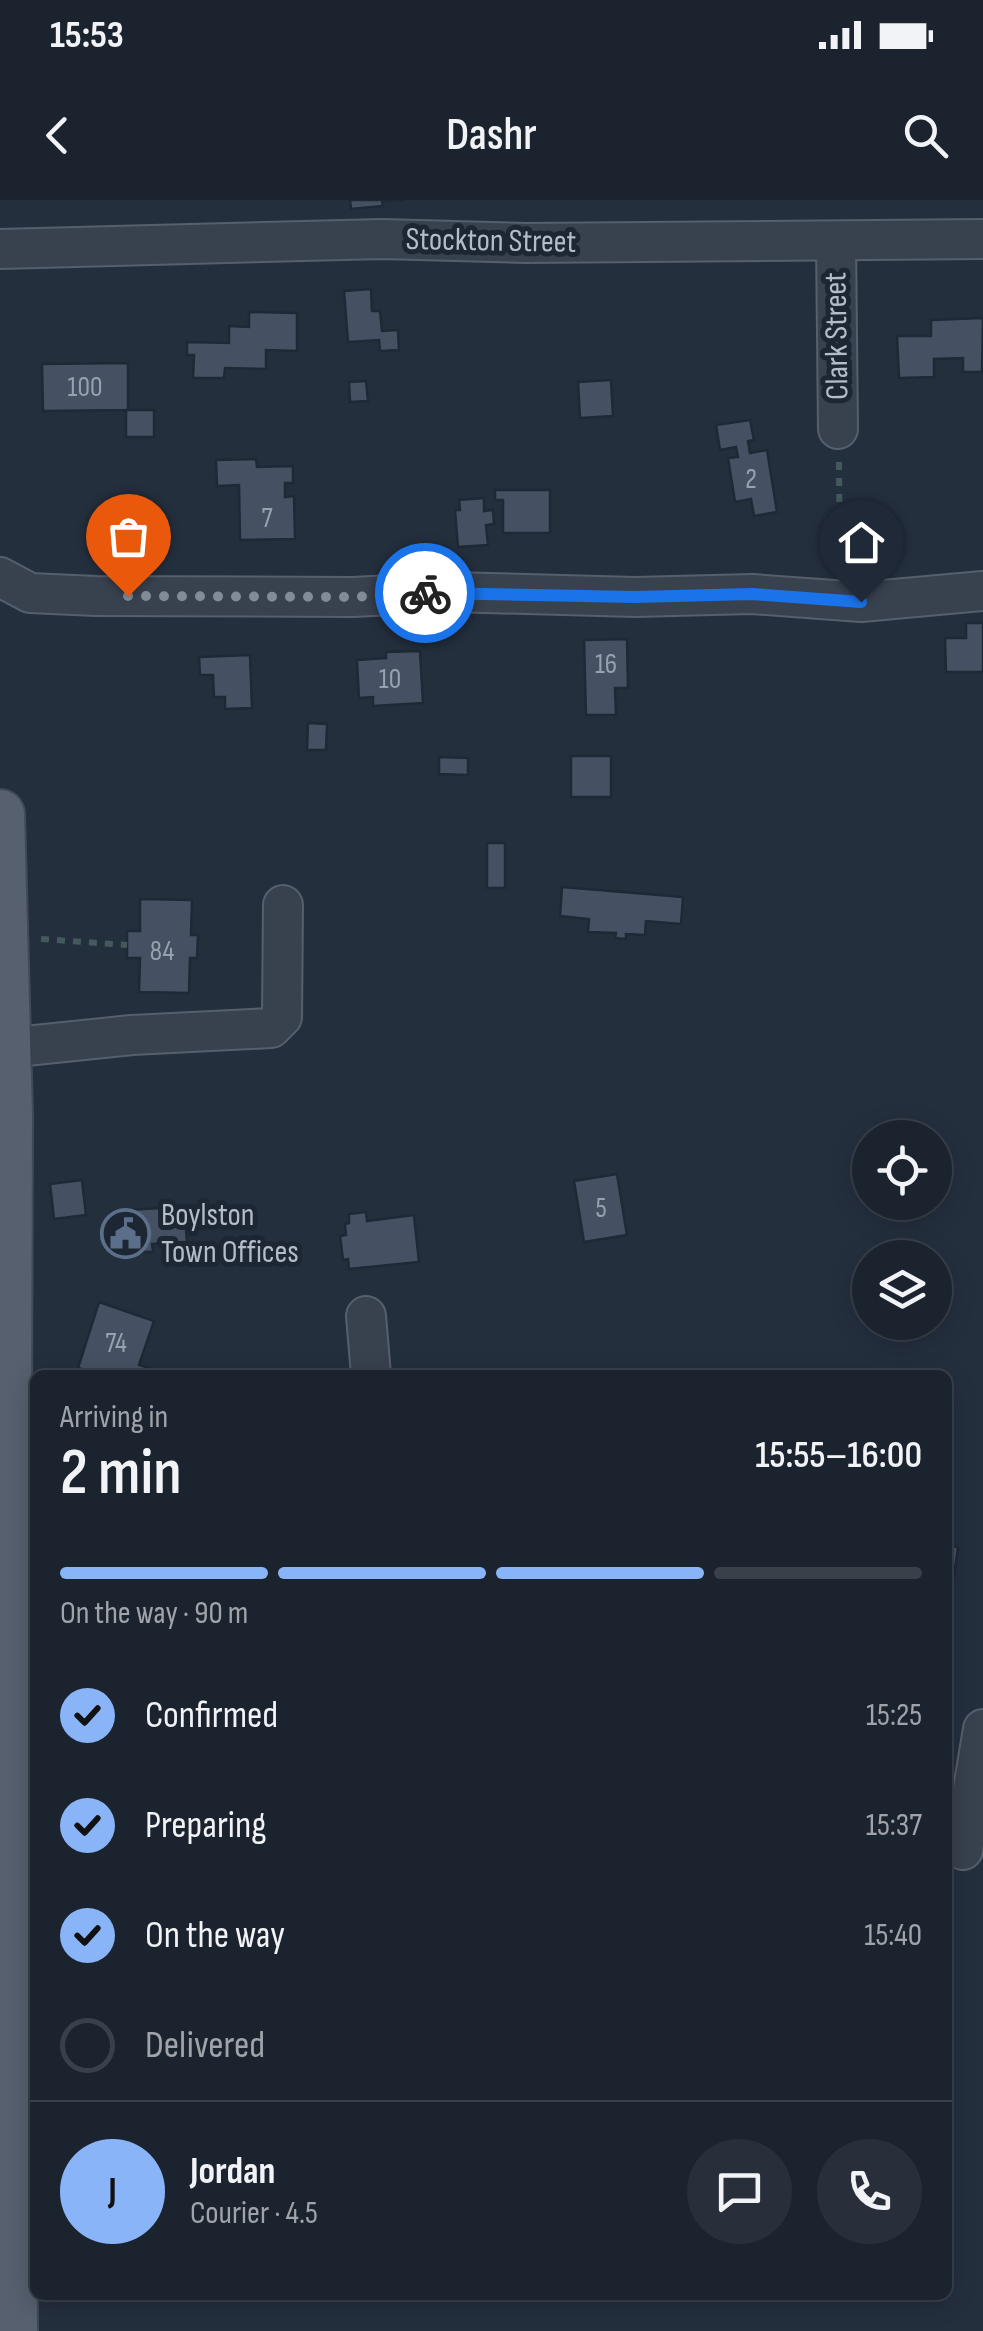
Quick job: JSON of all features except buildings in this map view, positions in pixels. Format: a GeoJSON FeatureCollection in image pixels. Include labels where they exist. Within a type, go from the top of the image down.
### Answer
{"type":"FeatureCollection","features":[{"type":"Feature","properties":{"kind":"main road"},"geometry":{"type":"LineString","coordinates":[[0,814],[5,1288],[21,1414],[4,1524],[9,2330]]}},
{"type":"Feature","properties":{"kind":"street","name":"Stockton Street"},"geometry":{"type":"LineString","coordinates":[[0,249],[382,239],[526,244],[983,239]]}},
{"type":"Feature","properties":{"kind":"street","name":"Clark Street"},"geometry":{"type":"LineString","coordinates":[[836,242],[838,428]]}},
{"type":"Feature","properties":{"kind":"street"},"geometry":{"type":"LineString","coordinates":[[0,577],[30,593],[96,596],[752,594],[861,602],[983,591]]}},
{"type":"Feature","properties":{"kind":"street"},"geometry":{"type":"LineString","coordinates":[[5,1077],[132,1034],[271,1028],[282,1017],[283,906]]}},
{"type":"Feature","properties":{"kind":"street"},"geometry":{"type":"LineString","coordinates":[[366,1316],[371,1370]]}},
{"type":"Feature","properties":{"kind":"street"},"geometry":{"type":"LineString","coordinates":[[965,1851],[983,1729]]}},
{"type":"Feature","properties":{"kind":"path"},"geometry":{"type":"LineString","coordinates":[[838,428],[841,601]]}},
{"type":"Feature","properties":{"kind":"path"},"geometry":{"type":"LineString","coordinates":[[35,938],[127,945]]}},
{"type":"Feature","properties":{"kind":"way so far"},"geometry":{"type":"LineString","coordinates":[[128,596],[352,597],[425,593]]}},
{"type":"Feature","properties":{"kind":"place","name":"Boylston Town Offices"},"geometry":{"type":"Point","coordinates":[126,1233]}},
{"type":"Feature","properties":{"kind":"route"},"geometry":{"type":"LineString","coordinates":[[425,593],[635,597],[752,594],[861,602]]}}]}
